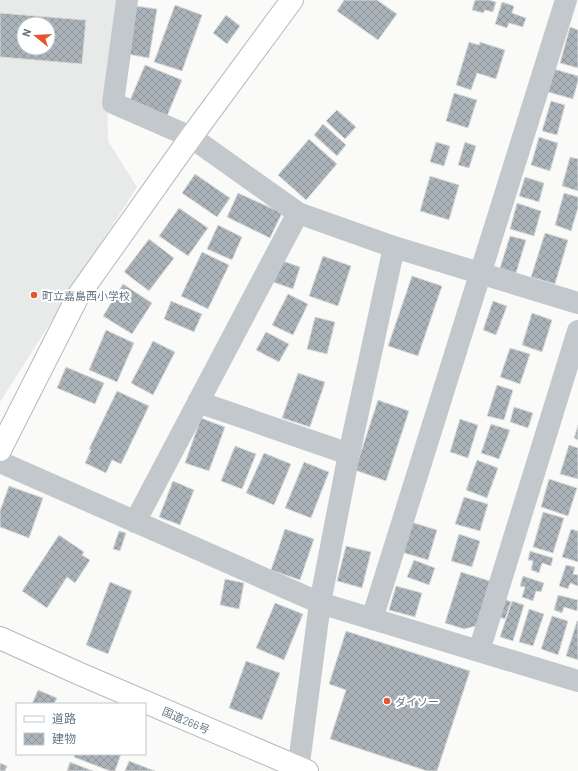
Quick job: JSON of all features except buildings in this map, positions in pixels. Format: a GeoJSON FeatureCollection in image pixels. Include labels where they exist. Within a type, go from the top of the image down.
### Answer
{"type":"FeatureCollection","features":[{"type":"Feature","properties":{"kind":"main road"},"geometry":{"type":"LineString","coordinates":[[0,450],[78,296],[292,0]]}},
{"type":"Feature","properties":{"kind":"main road","name":"国道266号"},"geometry":{"type":"LineString","coordinates":[[0,638],[302,770]]}},
{"type":"Feature","properties":{"kind":"street"},"geometry":{"type":"LineString","coordinates":[[127,0],[113,103],[191,138],[298,213],[394,247],[578,303]]}},
{"type":"Feature","properties":{"kind":"street"},"geometry":{"type":"LineString","coordinates":[[372,619],[566,0]]}},
{"type":"Feature","properties":{"kind":"street"},"geometry":{"type":"LineString","coordinates":[[135,522],[298,213]]}},
{"type":"Feature","properties":{"kind":"street"},"geometry":{"type":"LineString","coordinates":[[302,770],[320,603],[349,454],[394,247]]}},
{"type":"Feature","properties":{"kind":"street"},"geometry":{"type":"LineString","coordinates":[[479,651],[578,331]]}},
{"type":"Feature","properties":{"kind":"street"},"geometry":{"type":"LineString","coordinates":[[198,402],[349,454]]}},
{"type":"Feature","properties":{"kind":"street"},"geometry":{"type":"LineString","coordinates":[[0,462],[320,603],[578,681]]}},
{"type":"Feature","properties":{"kind":"shaded area","name":"町立嘉島西小学校"},"geometry":{"type":"Polygon","coordinates":[[[0,0],[116,0],[107,68],[108,141],[137,187],[0,402],[0,0]]]}},
{"type":"Feature","properties":{"kind":"place","name":"町立嘉島西小学校"},"geometry":{"type":"Point","coordinates":[34,295]}},
{"type":"Feature","properties":{"kind":"place","name":"ダイソー"},"geometry":{"type":"Point","coordinates":[387,701]}}]}
